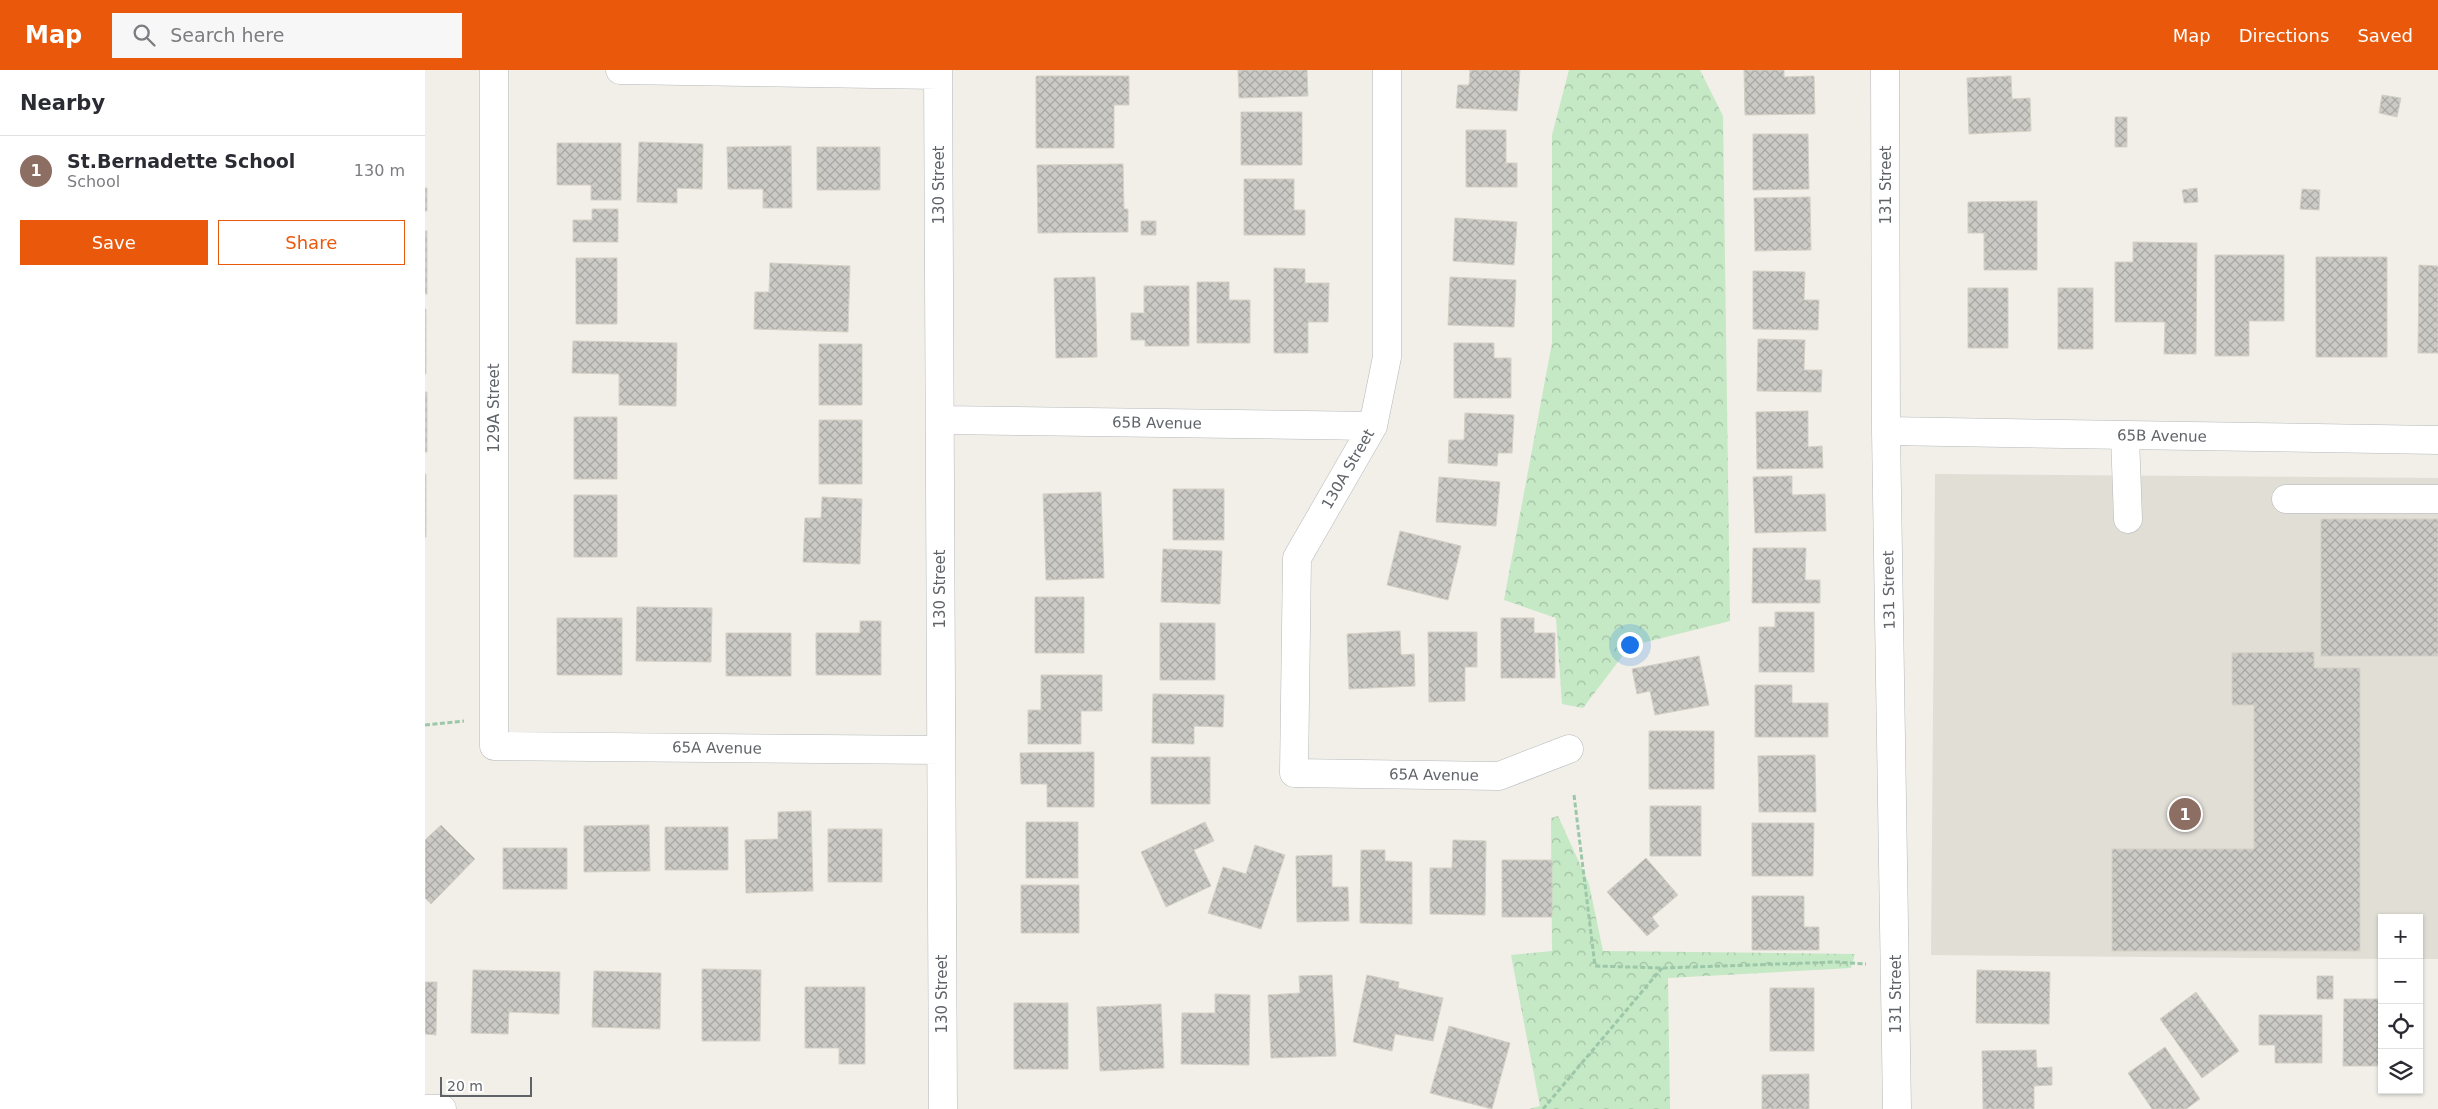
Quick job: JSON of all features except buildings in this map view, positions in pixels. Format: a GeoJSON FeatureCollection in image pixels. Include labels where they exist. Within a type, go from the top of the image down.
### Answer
{"type":"FeatureCollection","features":[{"type":"Feature","properties":{"kind":"street","name":"129A Street"},"geometry":{"type":"LineString","coordinates":[[493,746],[494,70]]}},
{"type":"Feature","properties":{"kind":"street"},"geometry":{"type":"LineString","coordinates":[[620,70],[938,72]]}},
{"type":"Feature","properties":{"kind":"street","name":"130A Street"},"geometry":{"type":"LineString","coordinates":[[1294,774],[1297,558],[1373,426],[1387,357],[1387,70]]}},
{"type":"Feature","properties":{"kind":"street","name":"131 Street"},"geometry":{"type":"LineString","coordinates":[[1885,70],[1886,431],[1897,1109]]}},
{"type":"Feature","properties":{"kind":"street","name":"130 Street"},"geometry":{"type":"LineString","coordinates":[[938,72],[943,1109]]}},
{"type":"Feature","properties":{"kind":"street","name":"65B Avenue"},"geometry":{"type":"LineString","coordinates":[[940,420],[1373,426]]}},
{"type":"Feature","properties":{"kind":"street","name":"65B Avenue"},"geometry":{"type":"LineString","coordinates":[[1886,431],[2438,440]]}},
{"type":"Feature","properties":{"kind":"street"},"geometry":{"type":"LineString","coordinates":[[2125,436],[2128,519]]}},
{"type":"Feature","properties":{"kind":"street"},"geometry":{"type":"LineString","coordinates":[[2286,499],[2438,499]]}},
{"type":"Feature","properties":{"kind":"street","name":"65A Avenue"},"geometry":{"type":"LineString","coordinates":[[493,746],[940,750]]}},
{"type":"Feature","properties":{"kind":"street","name":"65A Avenue"},"geometry":{"type":"LineString","coordinates":[[1294,774],[1499,776],[1569,749]]}},
{"type":"Feature","properties":{"kind":"street"},"geometry":{"type":"LineString","coordinates":[[425,1109],[442,1109]]}},
{"type":"Feature","properties":{"kind":"path"},"geometry":{"type":"LineString","coordinates":[[425,725],[494,717]]}},
{"type":"Feature","properties":{"kind":"path"},"geometry":{"type":"LineString","coordinates":[[1574,795],[1595,966],[1663,968],[1836,962],[1874,964]]}},
{"type":"Feature","properties":{"kind":"path"},"geometry":{"type":"LineString","coordinates":[[1543,1109],[1663,968]]}},
{"type":"Feature","properties":{"kind":"shaded area"},"geometry":{"type":"Polygon","coordinates":[[[1935,474],[2438,478],[2438,959],[2423,959],[2423,914],[2378,914],[2378,959],[1931,955],[1935,474]]]}},
{"type":"Feature","properties":{"kind":"green space"},"geometry":{"type":"Polygon","coordinates":[[[1569,70],[1700,70],[1723,116],[1730,621],[1630,646],[1583,708],[1562,704],[1556,618],[1504,600],[1552,343],[1552,135],[1569,70]]]}},
{"type":"Feature","properties":{"kind":"green space"},"geometry":{"type":"Polygon","coordinates":[[[1558,816],[1589,884],[1603,951],[1855,954],[1851,968],[1668,978],[1670,1109],[1529,1109],[1540,1106],[1511,955],[1552,951],[1551,818],[1558,816]]]}},
{"type":"Feature","properties":{"kind":"place","name":"St.Bernadette School"},"geometry":{"type":"Point","coordinates":[2185,814]}}]}
